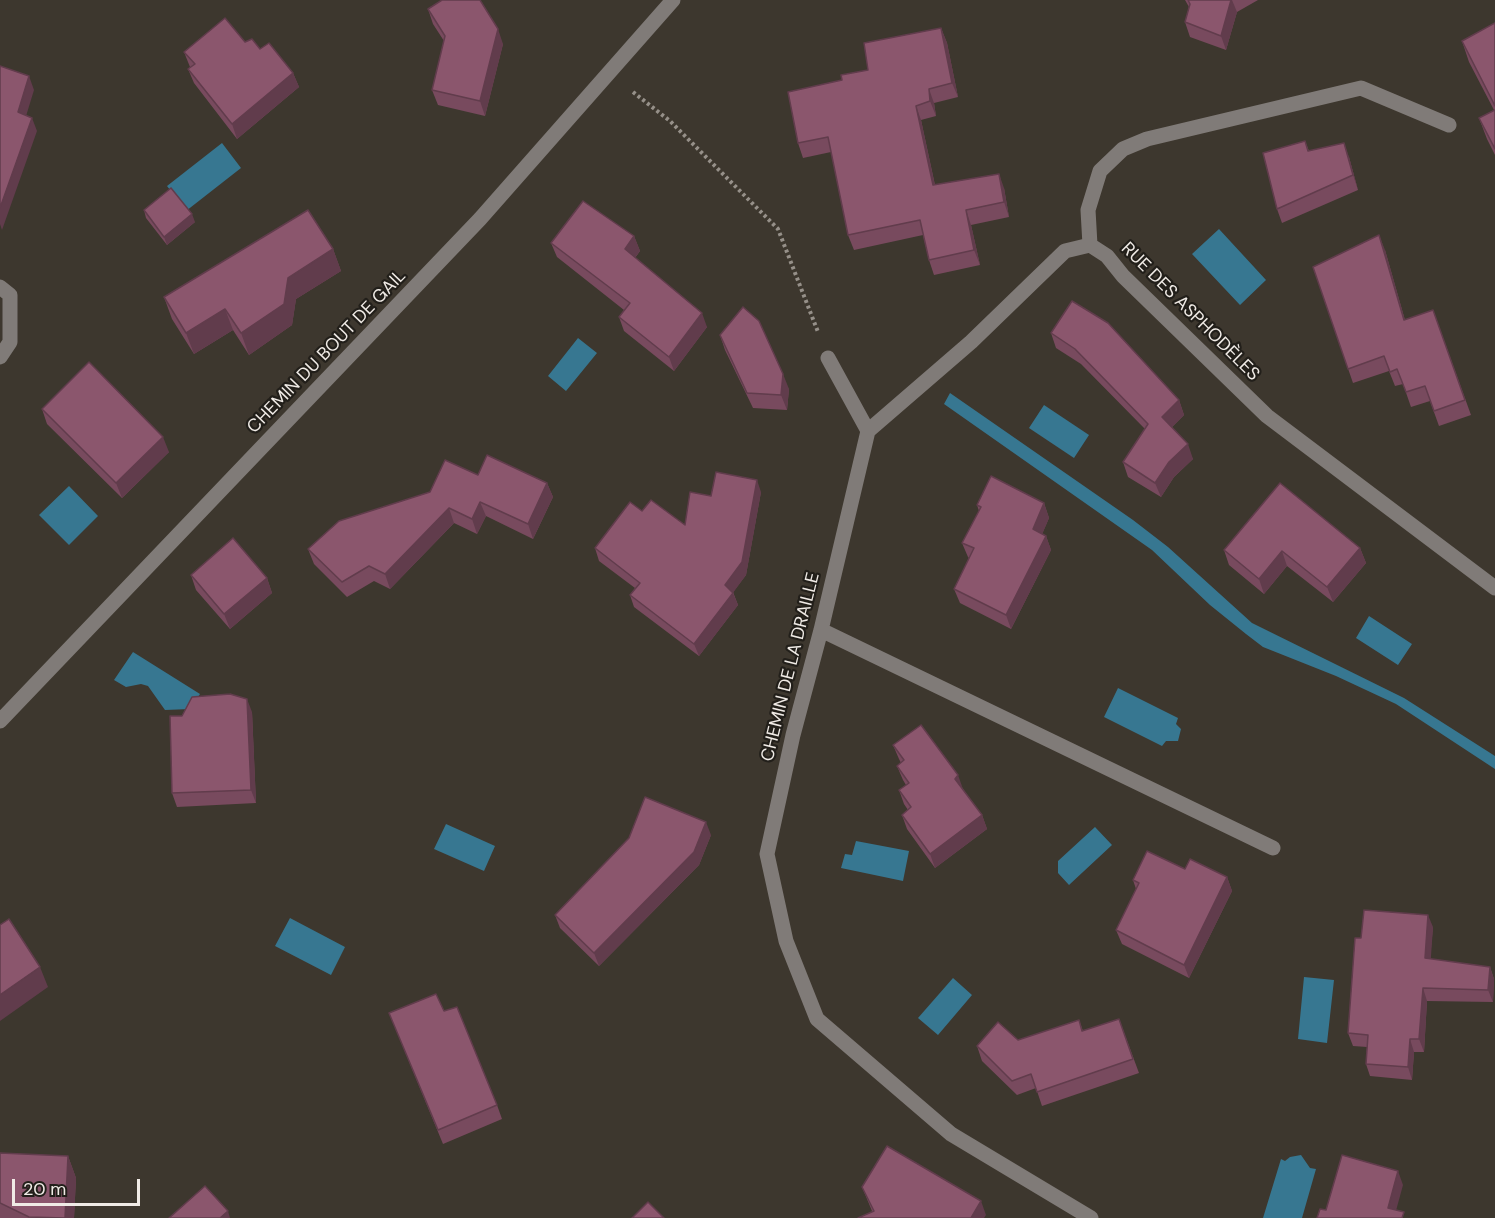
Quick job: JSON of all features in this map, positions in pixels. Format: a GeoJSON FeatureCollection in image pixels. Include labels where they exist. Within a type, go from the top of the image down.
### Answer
{"type":"FeatureCollection","features":[{"type":"Feature","properties":{"kind":"street","name":"CHEMIN DU BOUT DE GAIL"},"geometry":{"type":"LineString","coordinates":[[0,722],[480,219],[674,0]]}},
{"type":"Feature","properties":{"kind":"street"},"geometry":{"type":"LineString","coordinates":[[828,358],[868,432],[970,342],[1065,251],[1090,245],[1088,210],[1100,171],[1123,149],[1147,139],[1361,88],[1449,125]]}},
{"type":"Feature","properties":{"kind":"street","name":"RUE DES ASPHODÈLES"},"geometry":{"type":"LineString","coordinates":[[1090,245],[1107,256],[1123,276],[1267,416],[1495,588]]}},
{"type":"Feature","properties":{"kind":"street"},"geometry":{"type":"LineString","coordinates":[[0,287],[10,296],[10,342],[0,357]]}},
{"type":"Feature","properties":{"kind":"street","name":"CHEMIN DE LA DRAILLE"},"geometry":{"type":"LineString","coordinates":[[868,432],[821,630],[793,735],[767,854],[786,941],[817,1019],[951,1134],[1091,1218]]}},
{"type":"Feature","properties":{"kind":"street"},"geometry":{"type":"LineString","coordinates":[[821,630],[1273,848]]}},
{"type":"Feature","properties":{"kind":"path"},"geometry":{"type":"LineString","coordinates":[[609,72],[670,122],[778,229],[828,358]]}},
{"type":"Feature","properties":{"kind":"water"},"geometry":{"type":"Polygon","coordinates":[[[222,143],[241,168],[186,211],[167,186],[222,143]]]}},
{"type":"Feature","properties":{"kind":"water"},"geometry":{"type":"Polygon","coordinates":[[[1219,229],[1266,280],[1240,305],[1192,254],[1219,229]]]}},
{"type":"Feature","properties":{"kind":"water"},"geometry":{"type":"Polygon","coordinates":[[[578,338],[597,353],[566,391],[548,376],[578,338]]]}},
{"type":"Feature","properties":{"kind":"water"},"geometry":{"type":"Polygon","coordinates":[[[950,393],[1133,520],[1168,547],[1252,623],[1404,698],[1495,756],[1495,769],[1396,704],[1336,676],[1263,647],[1210,605],[1152,550],[944,404],[950,393]]]}},
{"type":"Feature","properties":{"kind":"water"},"geometry":{"type":"Polygon","coordinates":[[[1044,405],[1089,435],[1074,458],[1029,428],[1044,405]]]}},
{"type":"Feature","properties":{"kind":"water"},"geometry":{"type":"Polygon","coordinates":[[[69,486],[98,516],[69,545],[39,515],[69,486]]]}},
{"type":"Feature","properties":{"kind":"water"},"geometry":{"type":"Polygon","coordinates":[[[1369,616],[1412,644],[1398,665],[1356,638],[1369,616]]]}},
{"type":"Feature","properties":{"kind":"water"},"geometry":{"type":"Polygon","coordinates":[[[133,652],[200,694],[190,709],[165,710],[148,686],[141,684],[126,687],[114,680],[133,652]]]}},
{"type":"Feature","properties":{"kind":"water"},"geometry":{"type":"Polygon","coordinates":[[[1118,688],[1178,718],[1176,724],[1181,729],[1178,741],[1166,741],[1162,746],[1104,717],[1118,688]]]}},
{"type":"Feature","properties":{"kind":"water"},"geometry":{"type":"Polygon","coordinates":[[[446,824],[495,846],[484,871],[434,849],[446,824]]]}},
{"type":"Feature","properties":{"kind":"water"},"geometry":{"type":"Polygon","coordinates":[[[1095,827],[1112,845],[1069,885],[1058,873],[1058,861],[1095,827]]]}},
{"type":"Feature","properties":{"kind":"water"},"geometry":{"type":"Polygon","coordinates":[[[856,841],[909,851],[903,881],[841,868],[845,854],[852,855],[856,841]]]}},
{"type":"Feature","properties":{"kind":"water"},"geometry":{"type":"Polygon","coordinates":[[[290,918],[345,947],[331,975],[275,946],[290,918]]]}},
{"type":"Feature","properties":{"kind":"water"},"geometry":{"type":"Polygon","coordinates":[[[1304,977],[1334,980],[1327,1043],[1298,1039],[1304,977]]]}},
{"type":"Feature","properties":{"kind":"water"},"geometry":{"type":"Polygon","coordinates":[[[953,978],[972,995],[938,1035],[918,1018],[953,978]]]}},
{"type":"Feature","properties":{"kind":"water"},"geometry":{"type":"Polygon","coordinates":[[[1301,1155],[1310,1168],[1316,1169],[1302,1218],[1263,1218],[1281,1159],[1285,1161],[1290,1157],[1301,1155]]]}},
{"type":"Feature","properties":{"kind":"building"},"geometry":{"type":"Polygon","coordinates":[[[442,0],[480,0],[498,29],[480,101],[432,90],[445,36],[428,9],[442,0]]]}},
{"type":"Feature","properties":{"kind":"building"},"geometry":{"type":"Polygon","coordinates":[[[1188,0],[1231,0],[1221,36],[1185,22],[1190,4],[1188,0]]]}},
{"type":"Feature","properties":{"kind":"building"},"geometry":{"type":"Polygon","coordinates":[[[225,18],[245,42],[252,39],[260,49],[269,43],[293,73],[232,124],[188,69],[195,64],[184,52],[225,18]]]}},
{"type":"Feature","properties":{"kind":"building"},"geometry":{"type":"Polygon","coordinates":[[[1495,23],[1495,106],[1462,41],[1495,23]]]}},
{"type":"Feature","properties":{"kind":"building"},"geometry":{"type":"Polygon","coordinates":[[[941,28],[952,83],[929,89],[930,101],[916,106],[933,185],[999,174],[1004,202],[966,210],[974,250],[929,260],[920,220],[848,235],[828,137],[798,143],[788,92],[842,80],[841,75],[868,70],[864,43],[941,28]]]}},
{"type":"Feature","properties":{"kind":"building"},"geometry":{"type":"Polygon","coordinates":[[[0,66],[29,76],[18,112],[32,118],[0,208],[0,66]]]}},
{"type":"Feature","properties":{"kind":"building"},"geometry":{"type":"Polygon","coordinates":[[[1495,110],[1495,149],[1479,118],[1495,110]]]}},
{"type":"Feature","properties":{"kind":"building"},"geometry":{"type":"Polygon","coordinates":[[[1305,141],[1308,151],[1344,143],[1353,175],[1277,209],[1263,153],[1305,141]]]}},
{"type":"Feature","properties":{"kind":"building"},"geometry":{"type":"Polygon","coordinates":[[[171,188],[192,214],[164,237],[144,210],[171,188]]]}},
{"type":"Feature","properties":{"kind":"building"},"geometry":{"type":"Polygon","coordinates":[[[583,201],[634,236],[625,249],[702,313],[669,357],[619,317],[630,303],[551,243],[583,201]]]}},
{"type":"Feature","properties":{"kind":"building"},"geometry":{"type":"Polygon","coordinates":[[[308,210],[333,249],[288,278],[284,304],[241,333],[225,309],[186,333],[164,297],[308,210]]]}},
{"type":"Feature","properties":{"kind":"building"},"geometry":{"type":"Polygon","coordinates":[[[1379,235],[1404,320],[1433,310],[1465,400],[1434,411],[1425,386],[1406,392],[1397,369],[1390,372],[1384,356],[1348,369],[1313,267],[1379,235]]]}},
{"type":"Feature","properties":{"kind":"building"},"geometry":{"type":"Polygon","coordinates":[[[1072,301],[1108,323],[1179,400],[1162,417],[1188,444],[1169,462],[1155,483],[1123,462],[1148,424],[1075,349],[1051,333],[1072,301]]]}},
{"type":"Feature","properties":{"kind":"building"},"geometry":{"type":"Polygon","coordinates":[[[743,307],[759,321],[783,374],[781,395],[747,393],[720,335],[743,307]]]}},
{"type":"Feature","properties":{"kind":"building"},"geometry":{"type":"Polygon","coordinates":[[[89,362],[163,437],[116,483],[42,409],[89,362]]]}},
{"type":"Feature","properties":{"kind":"building"},"geometry":{"type":"Polygon","coordinates":[[[487,455],[547,483],[528,524],[480,502],[472,519],[449,508],[385,574],[369,566],[342,582],[308,549],[339,521],[430,492],[445,460],[478,475],[487,455]]]}},
{"type":"Feature","properties":{"kind":"building"},"geometry":{"type":"Polygon","coordinates":[[[716,472],[757,480],[742,562],[725,585],[733,593],[694,644],[630,595],[640,583],[595,548],[630,502],[642,511],[651,500],[685,525],[690,492],[711,496],[716,472]]]}},
{"type":"Feature","properties":{"kind":"building"},"geometry":{"type":"Polygon","coordinates":[[[991,476],[1044,503],[1033,529],[1046,536],[1006,615],[954,589],[974,548],[962,543],[981,507],[977,505],[991,476]]]}},
{"type":"Feature","properties":{"kind":"building"},"geometry":{"type":"Polygon","coordinates":[[[1280,483],[1360,548],[1327,587],[1282,551],[1259,579],[1224,550],[1280,483]]]}},
{"type":"Feature","properties":{"kind":"building"},"geometry":{"type":"Polygon","coordinates":[[[233,538],[267,578],[224,614],[191,575],[233,538]]]}},
{"type":"Feature","properties":{"kind":"building"},"geometry":{"type":"Polygon","coordinates":[[[230,694],[247,699],[251,790],[172,793],[170,716],[182,716],[192,697],[230,694]]]}},
{"type":"Feature","properties":{"kind":"building"},"geometry":{"type":"Polygon","coordinates":[[[921,725],[958,775],[955,779],[982,815],[930,854],[902,815],[911,807],[899,790],[909,783],[897,766],[904,760],[893,745],[921,725]]]}},
{"type":"Feature","properties":{"kind":"building"},"geometry":{"type":"Polygon","coordinates":[[[645,797],[706,822],[694,852],[594,953],[555,915],[629,838],[645,797]]]}},
{"type":"Feature","properties":{"kind":"building"},"geometry":{"type":"Polygon","coordinates":[[[1147,851],[1185,869],[1190,859],[1227,877],[1184,965],[1116,930],[1139,883],[1133,880],[1147,851]]]}},
{"type":"Feature","properties":{"kind":"building"},"geometry":{"type":"Polygon","coordinates":[[[1364,910],[1428,915],[1425,958],[1490,967],[1488,990],[1423,988],[1419,1039],[1410,1039],[1408,1067],[1366,1064],[1368,1035],[1348,1033],[1355,938],[1361,938],[1364,910]]]}},
{"type":"Feature","properties":{"kind":"building"},"geometry":{"type":"Polygon","coordinates":[[[9,919],[40,967],[0,995],[0,925],[9,919]]]}},
{"type":"Feature","properties":{"kind":"building"},"geometry":{"type":"Polygon","coordinates":[[[436,994],[444,1011],[457,1007],[497,1105],[438,1130],[389,1013],[436,994]]]}},
{"type":"Feature","properties":{"kind":"building"},"geometry":{"type":"Polygon","coordinates":[[[1119,1019],[1133,1059],[1037,1092],[1031,1074],[1012,1081],[977,1046],[998,1022],[1018,1040],[1079,1020],[1082,1031],[1119,1019]]]}},
{"type":"Feature","properties":{"kind":"building"},"geometry":{"type":"Polygon","coordinates":[[[887,1146],[981,1201],[971,1218],[858,1218],[874,1211],[862,1187],[887,1146]]]}},
{"type":"Feature","properties":{"kind":"building"},"geometry":{"type":"Polygon","coordinates":[[[0,1153],[68,1156],[65,1218],[29,1217],[0,1203],[0,1153]]]}},
{"type":"Feature","properties":{"kind":"building"},"geometry":{"type":"Polygon","coordinates":[[[1342,1155],[1398,1171],[1388,1208],[1404,1212],[1402,1218],[1317,1218],[1320,1209],[1326,1210],[1342,1155]]]}},
{"type":"Feature","properties":{"kind":"building"},"geometry":{"type":"Polygon","coordinates":[[[205,1186],[228,1211],[220,1218],[169,1218],[205,1186]]]}},
{"type":"Feature","properties":{"kind":"building"},"geometry":{"type":"Polygon","coordinates":[[[648,1202],[664,1218],[632,1218],[648,1202]]]}}]}
